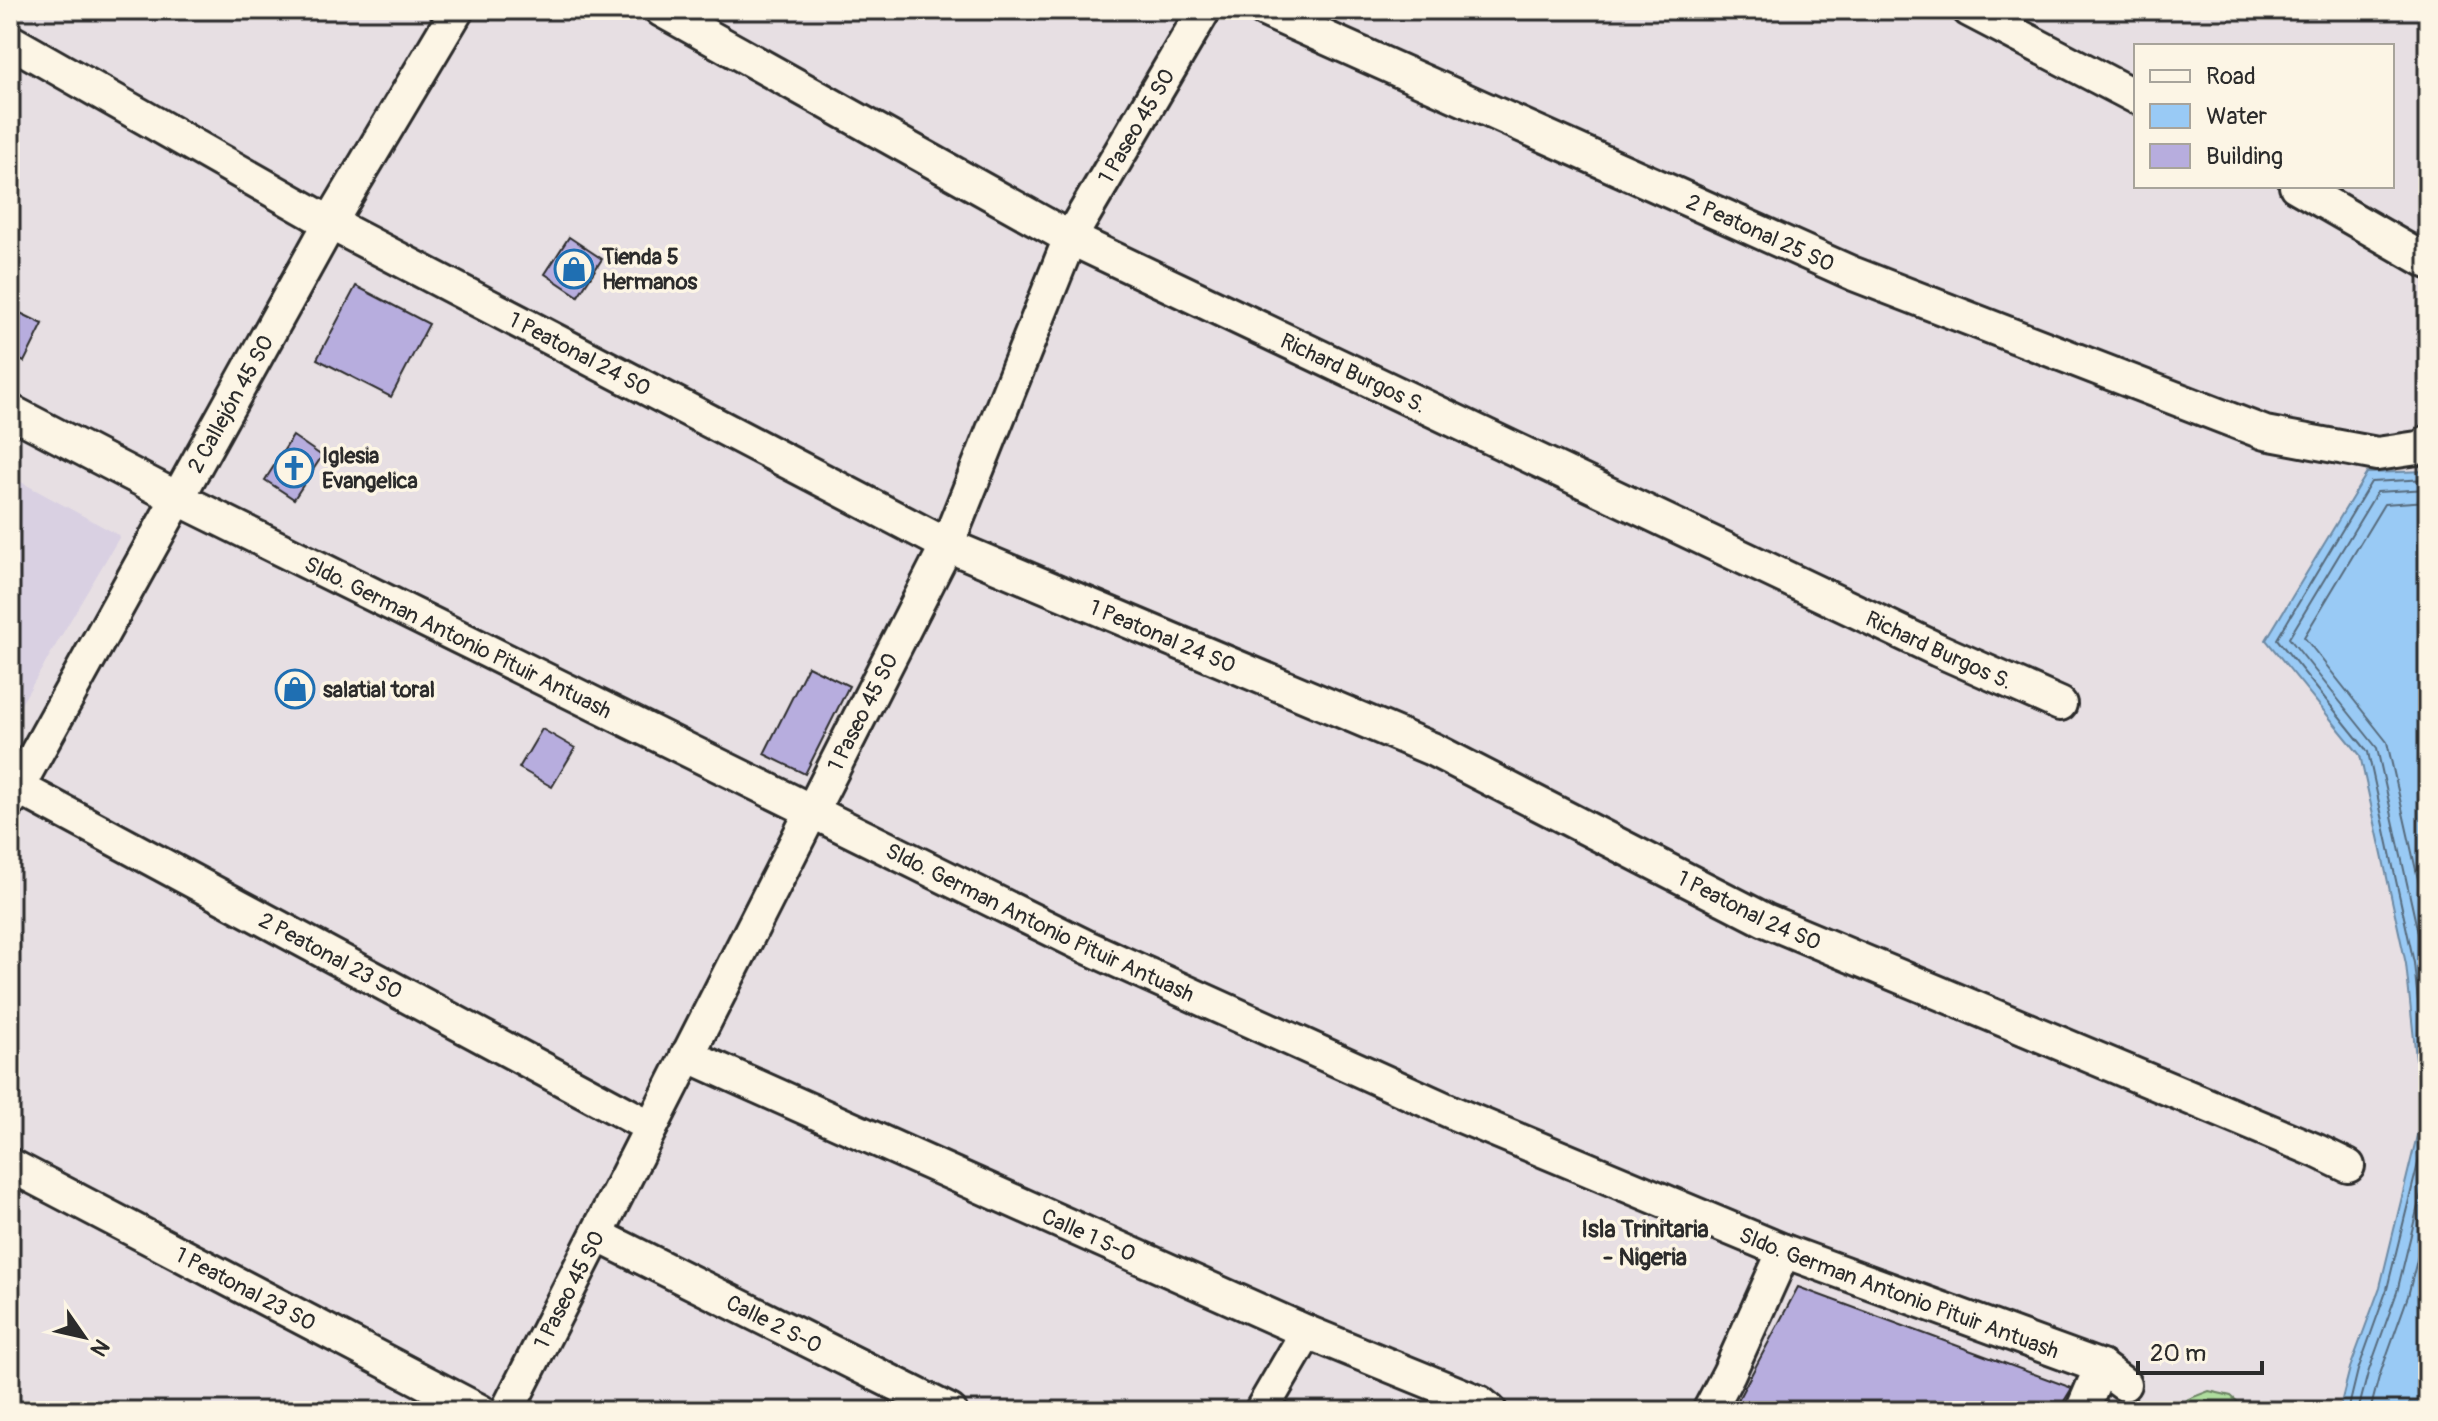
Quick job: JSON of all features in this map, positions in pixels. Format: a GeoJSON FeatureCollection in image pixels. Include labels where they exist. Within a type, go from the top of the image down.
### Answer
{"type":"FeatureCollection","features":[{"type":"Feature","properties":{"kind":"street","name":"2 Callejón 45 SO"},"geometry":{"type":"LineString","coordinates":[[13,790],[179,499],[330,223],[457,10]]}},
{"type":"Feature","properties":{"kind":"street","name":"Richard Burgos S."},"geometry":{"type":"LineString","coordinates":[[661,10],[1070,238],[1938,650],[2060,704]]}},
{"type":"Feature","properties":{"kind":"street","name":"1 Paseo 45 SO"},"geometry":{"type":"LineString","coordinates":[[507,1411],[947,545],[1070,238],[1204,10]]}},
{"type":"Feature","properties":{"kind":"street","name":"2 Peatonal 25 SO"},"geometry":{"type":"LineString","coordinates":[[1264,10],[1854,274],[2265,433],[2377,454],[2424,447],[2428,442]]}},
{"type":"Feature","properties":{"kind":"street"},"geometry":{"type":"LineString","coordinates":[[1969,10],[2134,96]]}},
{"type":"Feature","properties":{"kind":"street","name":"1 Peatonal 24 SO"},"geometry":{"type":"LineString","coordinates":[[10,41],[330,223],[947,545],[1432,749],[1765,920],[2348,1166]]}},
{"type":"Feature","properties":{"kind":"street"},"geometry":{"type":"LineString","coordinates":[[2299,188],[2428,262]]}},
{"type":"Feature","properties":{"kind":"street","name":"Sldo. German Antonio Pituir Antuash"},"geometry":{"type":"LineString","coordinates":[[10,411],[179,499],[1087,947],[1385,1082],[1784,1251],[2112,1375],[2082,1411]]}},
{"type":"Feature","properties":{"kind":"street","name":"2 Peatonal 23 SO"},"geometry":{"type":"LineString","coordinates":[[13,790],[651,1127]]}},
{"type":"Feature","properties":{"kind":"street","name":"Calle 1 S-O"},"geometry":{"type":"LineString","coordinates":[[687,1055],[1307,1332],[1479,1402],[1490,1411]]}},
{"type":"Feature","properties":{"kind":"street","name":"1 Peatonal 23 SO"},"geometry":{"type":"LineString","coordinates":[[10,1165],[480,1411]]}},
{"type":"Feature","properties":{"kind":"street","name":"Calle 2 S-O"},"geometry":{"type":"LineString","coordinates":[[597,1235],[950,1411]]}},
{"type":"Feature","properties":{"kind":"street"},"geometry":{"type":"LineString","coordinates":[[1709,1411],[1784,1251]]}},
{"type":"Feature","properties":{"kind":"street"},"geometry":{"type":"LineString","coordinates":[[1261,1411],[1307,1332]]}},
{"type":"Feature","properties":{"kind":"shaded area"},"geometry":{"type":"Polygon","coordinates":[[[10,476],[120,536],[10,723],[10,476]]]}},
{"type":"Feature","properties":{"kind":"green space"},"geometry":{"type":"Polygon","coordinates":[[[2209,1391],[2231,1396],[2248,1411],[2176,1411],[2188,1399],[2209,1391]]]}},
{"type":"Feature","properties":{"kind":"water"},"geometry":{"type":"Polygon","coordinates":[[[2428,471],[2428,1411],[2339,1411],[2350,1368],[2380,1287],[2422,1115],[2406,964],[2360,755],[2266,640],[2367,473],[2428,471]]]}},
{"type":"Feature","properties":{"kind":"building"},"geometry":{"type":"Polygon","coordinates":[[[569,237],[602,259],[578,296],[545,274],[569,237]]]}},
{"type":"Feature","properties":{"kind":"building"},"geometry":{"type":"Polygon","coordinates":[[[356,286],[429,324],[391,397],[317,359],[356,286]]]}},
{"type":"Feature","properties":{"kind":"building"},"geometry":{"type":"Polygon","coordinates":[[[10,308],[43,324],[24,362],[10,355],[10,308]]]}},
{"type":"Feature","properties":{"kind":"building","name":"Iglesia Evangelica"},"geometry":{"type":"Polygon","coordinates":[[[293,436],[322,456],[294,499],[265,480],[293,436]]]}},
{"type":"Feature","properties":{"kind":"building"},"geometry":{"type":"Polygon","coordinates":[[[808,666],[849,686],[805,774],[764,754],[808,666]]]}},
{"type":"Feature","properties":{"kind":"building"},"geometry":{"type":"Polygon","coordinates":[[[542,729],[575,748],[552,787],[519,768],[542,729]]]}},
{"type":"Feature","properties":{"kind":"building"},"geometry":{"type":"Polygon","coordinates":[[[1798,1287],[2072,1388],[2058,1411],[1732,1411],[1798,1287]]]}},
{"type":"Feature","properties":{"kind":"place","name":"Tienda 5 Hermanos"},"geometry":{"type":"Point","coordinates":[574,269]}},
{"type":"Feature","properties":{"kind":"place","name":"Iglesia Evangelica"},"geometry":{"type":"Point","coordinates":[294,468]}},
{"type":"Feature","properties":{"kind":"place","name":"salatial toral"},"geometry":{"type":"Point","coordinates":[295,689]}},
{"type":"Feature","properties":{"kind":"district","name":"Isla Trinitaria - Nigeria"},"geometry":{"type":"Point","coordinates":[1645,1243]}}]}
